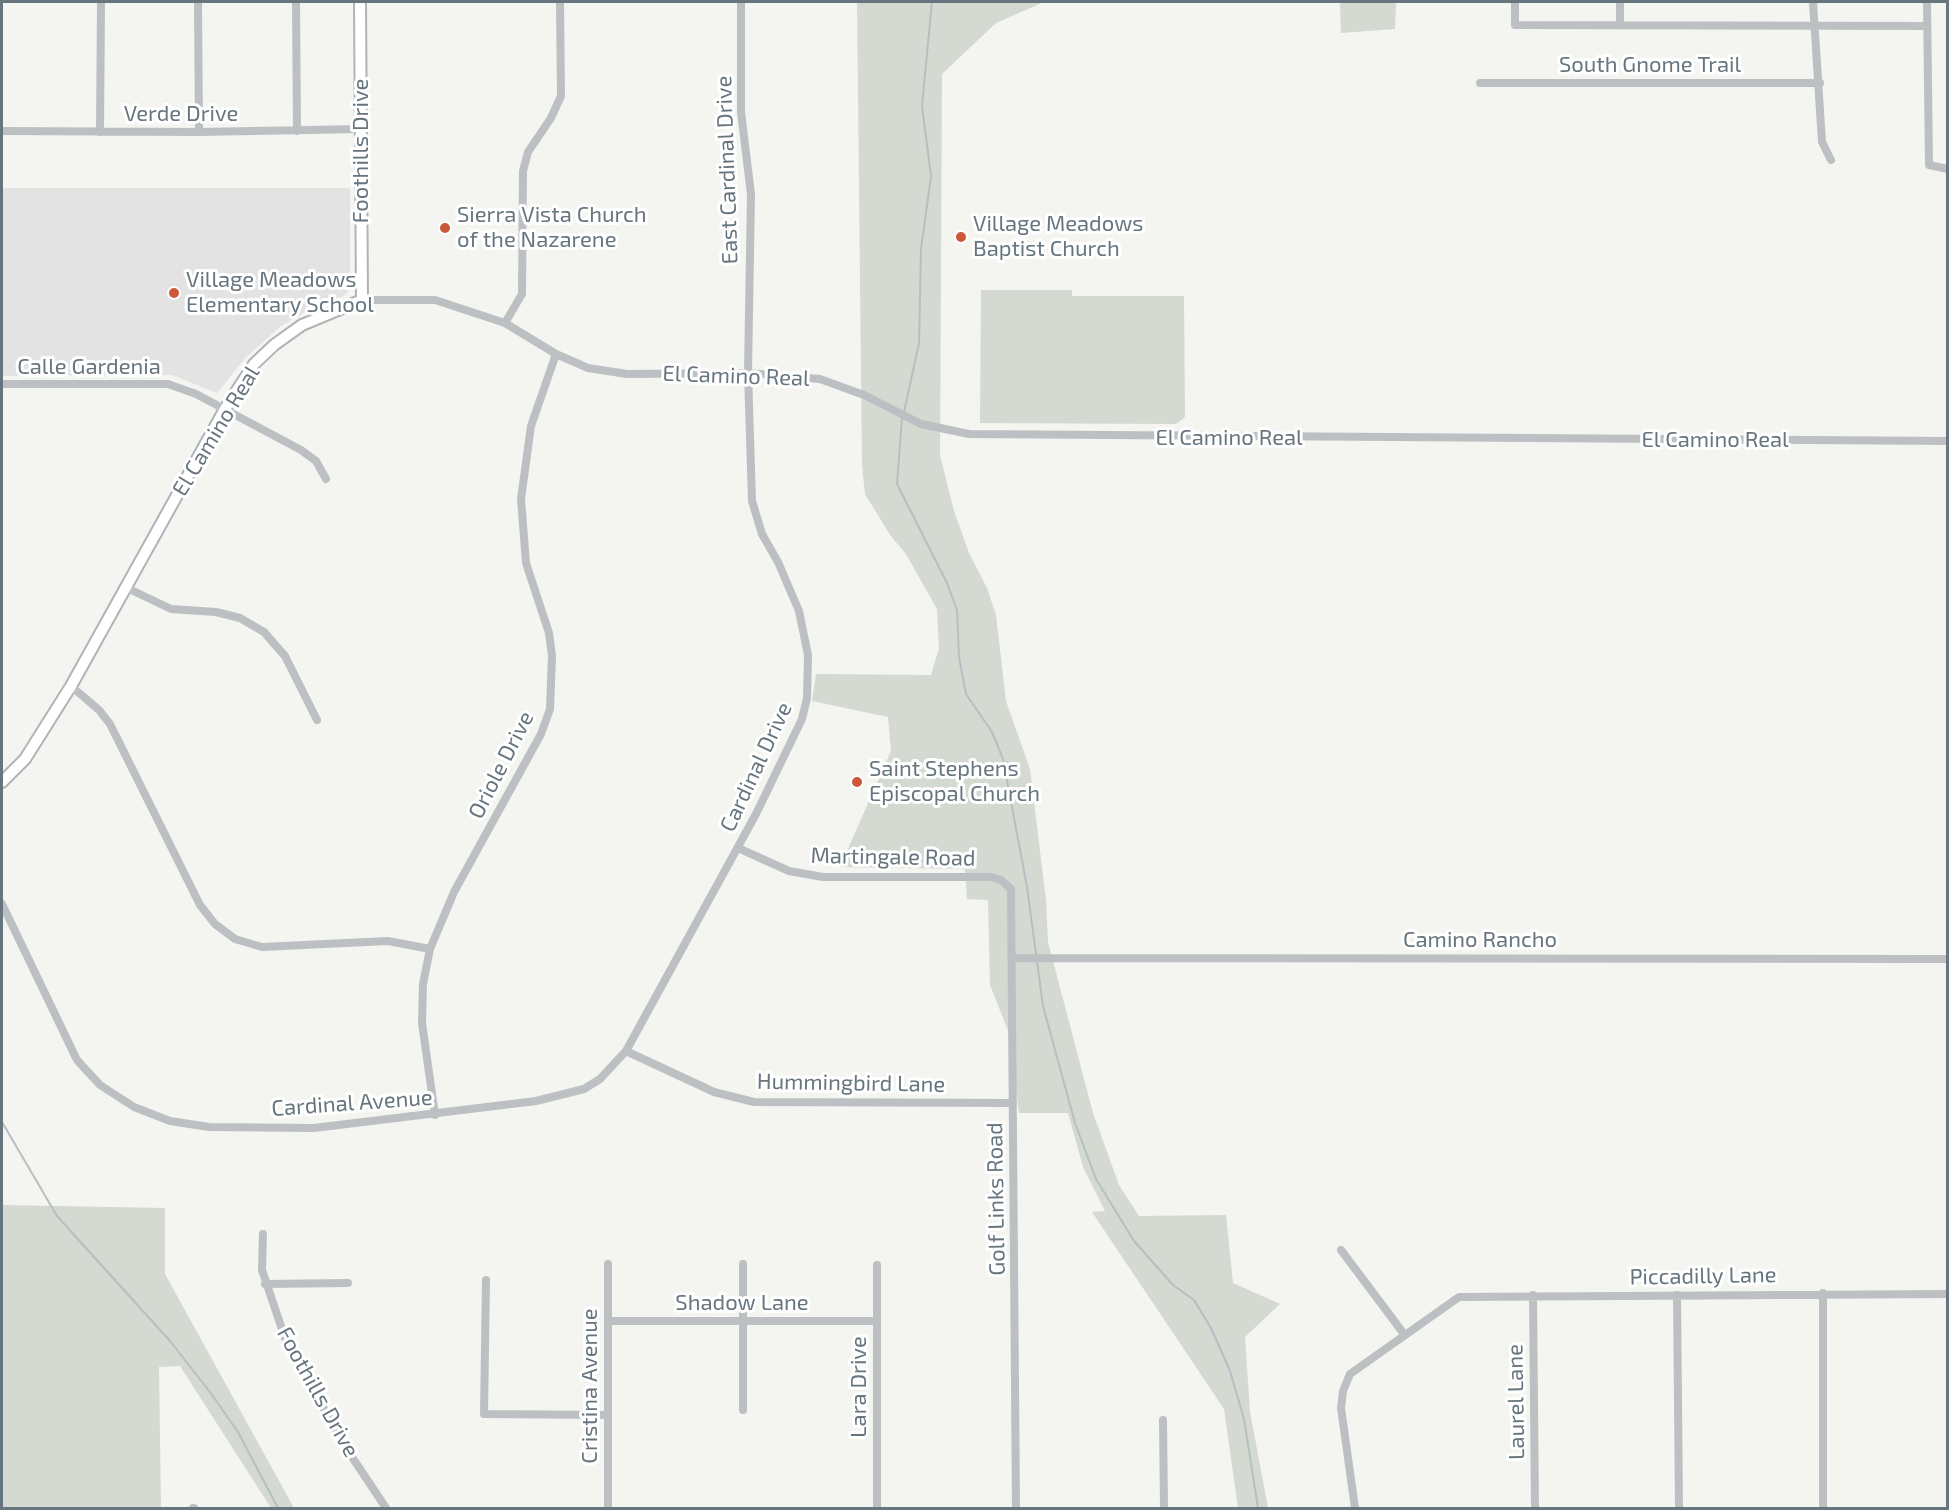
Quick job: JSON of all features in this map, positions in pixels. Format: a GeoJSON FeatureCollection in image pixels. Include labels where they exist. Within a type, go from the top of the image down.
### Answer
{"type":"FeatureCollection","features":[{"type":"Feature","properties":{"kind":"street"},"geometry":{"type":"LineString","coordinates":[[100,2],[100,132]]}},
{"type":"Feature","properties":{"kind":"street"},"geometry":{"type":"LineString","coordinates":[[198,2],[199,132]]}},
{"type":"Feature","properties":{"kind":"street"},"geometry":{"type":"LineString","coordinates":[[296,2],[297,130]]}},
{"type":"Feature","properties":{"kind":"street","name":"Foothills Drive"},"geometry":{"type":"LineString","coordinates":[[360,2],[362,300]]}},
{"type":"Feature","properties":{"kind":"street"},"geometry":{"type":"LineString","coordinates":[[505,323],[522,294],[523,171],[528,152],[551,118],[561,96],[560,2]]}},
{"type":"Feature","properties":{"kind":"street","name":"East Cardinal Drive"},"geometry":{"type":"LineString","coordinates":[[741,2],[741,112],[751,194],[748,373]]}},
{"type":"Feature","properties":{"kind":"street"},"geometry":{"type":"LineString","coordinates":[[1515,2],[1515,25],[1927,26]]}},
{"type":"Feature","properties":{"kind":"street"},"geometry":{"type":"LineString","coordinates":[[1620,2],[1620,24]]}},
{"type":"Feature","properties":{"kind":"street"},"geometry":{"type":"LineString","coordinates":[[1813,2],[1822,142],[1831,160]]}},
{"type":"Feature","properties":{"kind":"street"},"geometry":{"type":"LineString","coordinates":[[1927,2],[1929,165],[1947,169]]}},
{"type":"Feature","properties":{"kind":"street","name":"South Gnome Trail"},"geometry":{"type":"LineString","coordinates":[[1480,83],[1820,83]]}},
{"type":"Feature","properties":{"kind":"street","name":"Verde Drive"},"geometry":{"type":"LineString","coordinates":[[2,131],[199,132],[361,129]]}},
{"type":"Feature","properties":{"kind":"street","name":"El Camino Real"},"geometry":{"type":"LineString","coordinates":[[2,782],[25,759],[71,686],[225,409],[254,364],[274,345],[302,326],[362,300],[435,300],[505,323],[556,354],[588,368],[627,374],[748,373],[820,379],[864,395],[900,414],[944,431],[969,434],[1057,437],[1947,441]]}},
{"type":"Feature","properties":{"kind":"street","name":"Oriole Drive"},"geometry":{"type":"LineString","coordinates":[[435,1115],[422,1023],[423,984],[430,949],[454,892],[541,734],[550,709],[550,645],[526,563],[521,499],[531,426],[556,354]]}},
{"type":"Feature","properties":{"kind":"street","name":"Cardinal Drive"},"geometry":{"type":"LineString","coordinates":[[626,1051],[738,848],[802,719],[807,698],[809,672],[799,611],[762,534],[752,501],[748,373]]}},
{"type":"Feature","properties":{"kind":"street","name":"Calle Gardenia"},"geometry":{"type":"LineString","coordinates":[[2,384],[168,384],[196,394],[302,450],[316,461],[326,479]]}},
{"type":"Feature","properties":{"kind":"street"},"geometry":{"type":"LineString","coordinates":[[125,586],[171,609],[216,612],[240,618],[264,632],[285,656],[317,720]]}},
{"type":"Feature","properties":{"kind":"street"},"geometry":{"type":"LineString","coordinates":[[71,686],[99,710],[110,724],[200,905],[215,924],[228,934],[262,947],[388,941],[430,949]]}},
{"type":"Feature","properties":{"kind":"street","name":"Martingale Road"},"geometry":{"type":"LineString","coordinates":[[738,848],[789,871],[823,877],[991,877],[1001,880],[1011,889]]}},
{"type":"Feature","properties":{"kind":"street","name":"Golf Links Road"},"geometry":{"type":"LineString","coordinates":[[1011,889],[1016,1509]]}},
{"type":"Feature","properties":{"kind":"street","name":"Cardinal Avenue"},"geometry":{"type":"LineString","coordinates":[[2,904],[77,1060],[100,1085],[134,1107],[170,1121],[210,1127],[314,1128],[536,1101],[584,1089],[600,1079],[626,1051]]}},
{"type":"Feature","properties":{"kind":"street","name":"Camino Rancho"},"geometry":{"type":"LineString","coordinates":[[1012,958],[1947,959]]}},
{"type":"Feature","properties":{"kind":"street","name":"Hummingbird Lane"},"geometry":{"type":"LineString","coordinates":[[626,1051],[714,1092],[754,1102],[1013,1103]]}},
{"type":"Feature","properties":{"kind":"street","name":"Foothills Drive"},"geometry":{"type":"LineString","coordinates":[[262,1233],[262,1270],[265,1284],[287,1344],[348,1451],[386,1509]]}},
{"type":"Feature","properties":{"kind":"street"},"geometry":{"type":"LineString","coordinates":[[1341,1250],[1404,1334],[1350,1374],[1342,1391],[1341,1408],[1355,1509]]}},
{"type":"Feature","properties":{"kind":"street","name":"Cristina Avenue"},"geometry":{"type":"LineString","coordinates":[[608,1264],[608,1509]]}},
{"type":"Feature","properties":{"kind":"street"},"geometry":{"type":"LineString","coordinates":[[743,1264],[743,1410]]}},
{"type":"Feature","properties":{"kind":"street","name":"Lara Drive"},"geometry":{"type":"LineString","coordinates":[[877,1265],[878,1509]]}},
{"type":"Feature","properties":{"kind":"street"},"geometry":{"type":"LineString","coordinates":[[486,1280],[484,1414],[608,1415]]}},
{"type":"Feature","properties":{"kind":"street"},"geometry":{"type":"LineString","coordinates":[[265,1284],[348,1283]]}},
{"type":"Feature","properties":{"kind":"street"},"geometry":{"type":"LineString","coordinates":[[1822,1293],[1823,1509]]}},
{"type":"Feature","properties":{"kind":"street","name":"Piccadilly Lane"},"geometry":{"type":"LineString","coordinates":[[1404,1334],[1459,1297],[1947,1294]]}},
{"type":"Feature","properties":{"kind":"street","name":"Laurel Lane"},"geometry":{"type":"LineString","coordinates":[[1533,1295],[1535,1509]]}},
{"type":"Feature","properties":{"kind":"street"},"geometry":{"type":"LineString","coordinates":[[1677,1295],[1679,1509]]}},
{"type":"Feature","properties":{"kind":"street","name":"Shadow Lane"},"geometry":{"type":"LineString","coordinates":[[608,1321],[877,1321]]}},
{"type":"Feature","properties":{"kind":"street"},"geometry":{"type":"LineString","coordinates":[[1163,1420],[1164,1509]]}},
{"type":"Feature","properties":{"kind":"shaded area"},"geometry":{"type":"Polygon","coordinates":[[[857,2],[1044,2],[996,23],[942,74],[940,455],[954,511],[969,553],[987,588],[996,615],[1006,701],[1030,769],[1046,900],[1048,942],[1093,1113],[1119,1185],[1139,1216],[1226,1215],[1233,1283],[1280,1304],[1245,1337],[1250,1412],[1268,1508],[1238,1508],[1224,1409],[1092,1212],[1105,1211],[1083,1167],[1068,1113],[1019,1113],[1009,1033],[990,985],[988,900],[967,899],[965,869],[840,867],[891,751],[888,717],[812,701],[816,674],[931,675],[939,648],[937,609],[906,554],[890,535],[865,494],[862,465],[857,2]]]}},
{"type":"Feature","properties":{"kind":"shaded area"},"geometry":{"type":"Polygon","coordinates":[[[1340,2],[1396,2],[1395,29],[1341,33],[1340,2]]]}},
{"type":"Feature","properties":{"kind":"shaded area","name":"Village Meadows Elementary School"},"geometry":{"type":"Polygon","coordinates":[[[2,188],[350,188],[350,289],[344,296],[316,306],[281,326],[245,358],[217,393],[172,375],[2,376],[2,188]]]}},
{"type":"Feature","properties":{"kind":"shaded area"},"geometry":{"type":"Polygon","coordinates":[[[981,290],[1072,290],[1072,296],[1184,296],[1185,417],[1176,424],[980,423],[981,290]]]}},
{"type":"Feature","properties":{"kind":"shaded area"},"geometry":{"type":"Polygon","coordinates":[[[2,1205],[165,1208],[165,1274],[294,1508],[271,1508],[180,1366],[159,1367],[161,1508],[2,1508],[2,1205]]]}},
{"type":"Feature","properties":{"kind":"waterway"},"geometry":{"type":"LineString","coordinates":[[904,412],[919,343],[921,249],[931,176],[922,106],[932,2]]}},
{"type":"Feature","properties":{"kind":"waterway"},"geometry":{"type":"LineString","coordinates":[[902,418],[897,484],[947,583],[957,610],[959,657],[966,694],[992,732],[1003,759],[1027,887],[1043,1006],[1075,1123],[1096,1179],[1134,1241],[1173,1285],[1194,1300],[1211,1328],[1230,1371],[1244,1419],[1258,1508]]}},
{"type":"Feature","properties":{"kind":"waterway"},"geometry":{"type":"LineString","coordinates":[[2,1122],[57,1216],[170,1341],[210,1392],[238,1432],[278,1508]]}},
{"type":"Feature","properties":{"kind":"place","name":"Sierra Vista Church of the Nazarene"},"geometry":{"type":"Point","coordinates":[445,228]}},
{"type":"Feature","properties":{"kind":"place","name":"Village Meadows Baptist Church"},"geometry":{"type":"Point","coordinates":[961,237]}},
{"type":"Feature","properties":{"kind":"place","name":"Village Meadows Elementary School"},"geometry":{"type":"Point","coordinates":[174,293]}},
{"type":"Feature","properties":{"kind":"place","name":"Saint Stephens Episcopal Church"},"geometry":{"type":"Point","coordinates":[857,782]}}]}
